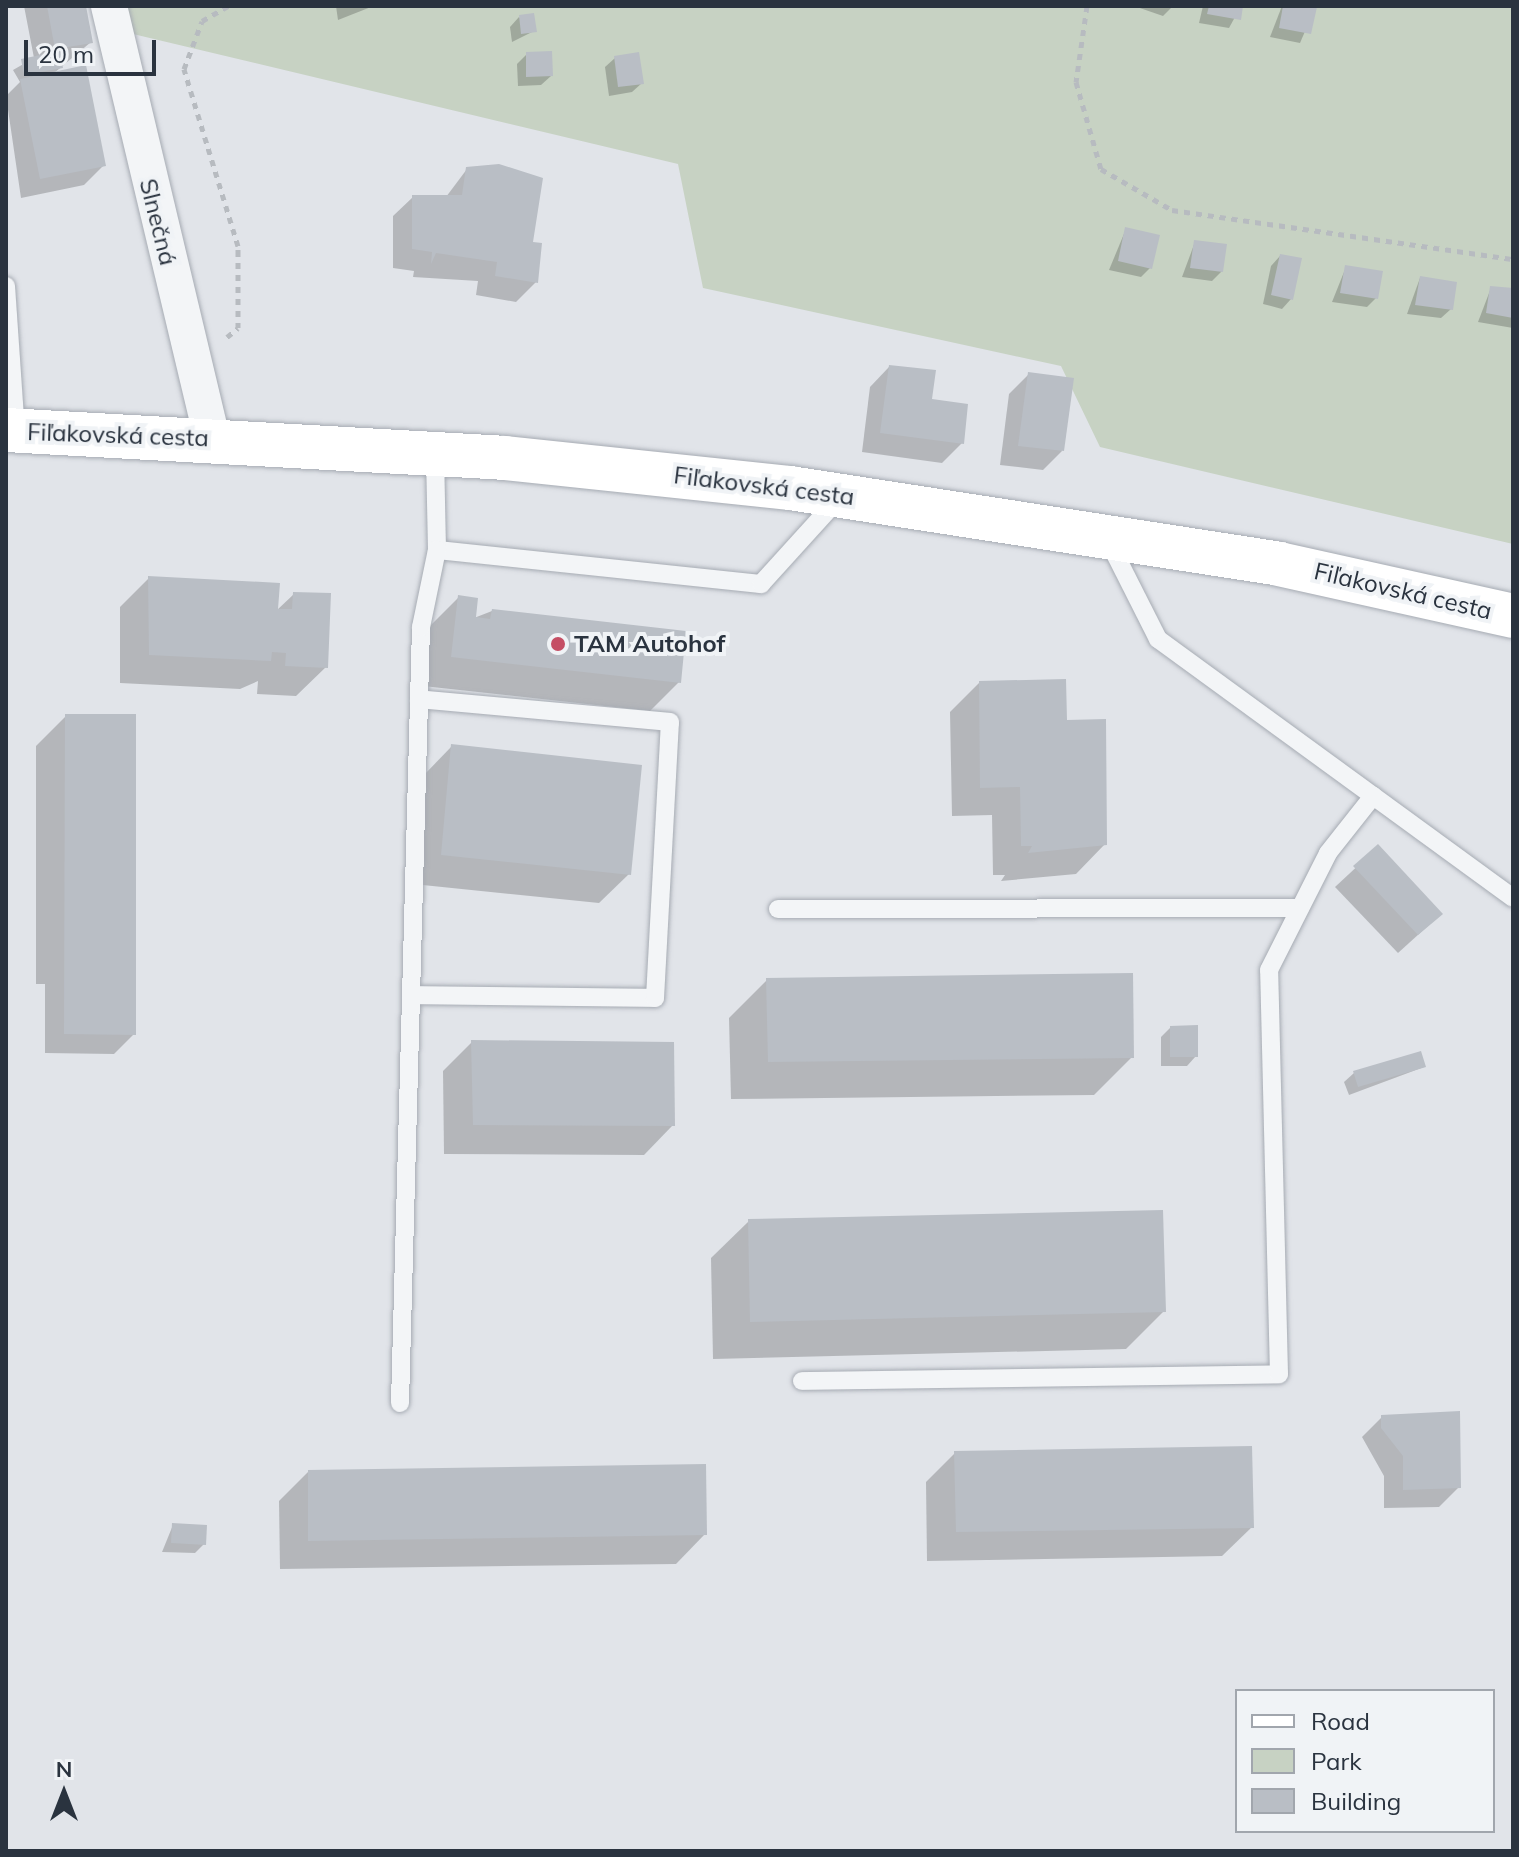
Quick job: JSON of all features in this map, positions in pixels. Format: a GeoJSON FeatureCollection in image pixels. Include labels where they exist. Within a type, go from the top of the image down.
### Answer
{"type":"FeatureCollection","features":[{"type":"Feature","properties":{"kind":"street","name":"Slnečná"},"geometry":{"type":"LineString","coordinates":[[109,6],[212,438]]}},
{"type":"Feature","properties":{"kind":"street","name":"Fiľakovská cesta"},"geometry":{"type":"LineString","coordinates":[[11,431],[212,438],[435,454],[843,495],[1105,534],[1513,616]]}},
{"type":"Feature","properties":{"kind":"lane"},"geometry":{"type":"LineString","coordinates":[[6,286],[11,431]]}},
{"type":"Feature","properties":{"kind":"lane"},"geometry":{"type":"LineString","coordinates":[[400,1403],[421,627],[437,550],[435,454]]}},
{"type":"Feature","properties":{"kind":"lane"},"geometry":{"type":"LineString","coordinates":[[437,550],[761,584],[843,495]]}},
{"type":"Feature","properties":{"kind":"lane"},"geometry":{"type":"LineString","coordinates":[[1105,534],[1158,639],[1513,898]]}},
{"type":"Feature","properties":{"kind":"lane"},"geometry":{"type":"LineString","coordinates":[[411,995],[655,998],[670,722],[419,699]]}},
{"type":"Feature","properties":{"kind":"lane"},"geometry":{"type":"LineString","coordinates":[[802,1381],[1279,1374],[1269,970],[1328,853],[1373,796]]}},
{"type":"Feature","properties":{"kind":"lane"},"geometry":{"type":"LineString","coordinates":[[778,909],[1300,908]]}},
{"type":"Feature","properties":{"kind":"path"},"geometry":{"type":"LineString","coordinates":[[194,367],[238,328],[238,246],[184,69],[202,21],[228,6]]}},
{"type":"Feature","properties":{"kind":"path"},"geometry":{"type":"LineString","coordinates":[[1087,6],[1076,82],[1101,169],[1172,210],[1513,259]]}},
{"type":"Feature","properties":{"kind":"green space"},"geometry":{"type":"Polygon","coordinates":[[[127,6],[1513,6],[1513,544],[1100,447],[1061,366],[703,288],[678,164],[133,34],[127,6]]]}},
{"type":"Feature","properties":{"kind":"building"},"geometry":{"type":"Polygon","coordinates":[[[47,6],[86,6],[93,43],[55,49],[47,6]]]}},
{"type":"Feature","properties":{"kind":"building"},"geometry":{"type":"Polygon","coordinates":[[[1209,6],[1243,6],[1241,20],[1207,14],[1209,6]]]}},
{"type":"Feature","properties":{"kind":"building"},"geometry":{"type":"Polygon","coordinates":[[[1283,6],[1317,7],[1311,34],[1279,28],[1283,6]]]}},
{"type":"Feature","properties":{"kind":"building"},"geometry":{"type":"Polygon","coordinates":[[[534,13],[537,32],[521,34],[519,15],[534,13]]]}},
{"type":"Feature","properties":{"kind":"building"},"geometry":{"type":"Polygon","coordinates":[[[60,51],[63,68],[24,75],[21,59],[60,51]]]}},
{"type":"Feature","properties":{"kind":"building"},"geometry":{"type":"Polygon","coordinates":[[[552,51],[553,76],[526,77],[526,52],[552,51]]]}},
{"type":"Feature","properties":{"kind":"building"},"geometry":{"type":"Polygon","coordinates":[[[639,52],[644,84],[618,87],[614,56],[639,52]]]}},
{"type":"Feature","properties":{"kind":"building"},"geometry":{"type":"Polygon","coordinates":[[[86,65],[106,166],[40,179],[20,79],[86,65]]]}},
{"type":"Feature","properties":{"kind":"building"},"geometry":{"type":"Polygon","coordinates":[[[499,164],[543,178],[533,242],[542,243],[538,283],[495,276],[497,262],[436,253],[431,264],[432,252],[412,249],[412,195],[462,195],[466,167],[499,164]]]}},
{"type":"Feature","properties":{"kind":"building"},"geometry":{"type":"Polygon","coordinates":[[[1125,227],[1160,235],[1152,269],[1118,261],[1125,227]]]}},
{"type":"Feature","properties":{"kind":"building"},"geometry":{"type":"Polygon","coordinates":[[[1194,240],[1227,244],[1223,272],[1190,268],[1194,240]]]}},
{"type":"Feature","properties":{"kind":"building"},"geometry":{"type":"Polygon","coordinates":[[[1280,254],[1302,258],[1293,300],[1271,295],[1280,254]]]}},
{"type":"Feature","properties":{"kind":"building"},"geometry":{"type":"Polygon","coordinates":[[[1345,265],[1383,271],[1378,299],[1340,293],[1345,265]]]}},
{"type":"Feature","properties":{"kind":"building"},"geometry":{"type":"Polygon","coordinates":[[[1420,276],[1457,282],[1453,310],[1415,305],[1420,276]]]}},
{"type":"Feature","properties":{"kind":"building"},"geometry":{"type":"Polygon","coordinates":[[[1490,286],[1513,288],[1513,318],[1486,313],[1490,286]]]}},
{"type":"Feature","properties":{"kind":"building"},"geometry":{"type":"Polygon","coordinates":[[[889,365],[936,370],[932,399],[968,404],[964,444],[880,433],[889,365]]]}},
{"type":"Feature","properties":{"kind":"building"},"geometry":{"type":"Polygon","coordinates":[[[1028,372],[1074,378],[1064,451],[1018,446],[1028,372]]]}},
{"type":"Feature","properties":{"kind":"building"},"geometry":{"type":"Polygon","coordinates":[[[148,576],[280,583],[278,609],[292,609],[293,592],[331,593],[328,668],[285,666],[286,653],[272,652],[271,661],[149,655],[148,576]]]}},
{"type":"Feature","properties":{"kind":"building"},"geometry":{"type":"Polygon","coordinates":[[[458,595],[478,598],[476,617],[490,619],[492,609],[686,631],[681,683],[451,657],[458,595]]]}},
{"type":"Feature","properties":{"kind":"building"},"geometry":{"type":"Polygon","coordinates":[[[1066,679],[1067,720],[1106,719],[1107,845],[1028,853],[1032,846],[1021,846],[1020,787],[980,788],[979,681],[1066,679]]]}},
{"type":"Feature","properties":{"kind":"building"},"geometry":{"type":"Polygon","coordinates":[[[65,714],[136,714],[136,1035],[64,1034],[65,714]]]}},
{"type":"Feature","properties":{"kind":"building"},"geometry":{"type":"Polygon","coordinates":[[[451,744],[642,765],[631,875],[441,855],[451,744]]]}},
{"type":"Feature","properties":{"kind":"building"},"geometry":{"type":"Polygon","coordinates":[[[1378,844],[1443,914],[1418,935],[1353,866],[1378,844]]]}},
{"type":"Feature","properties":{"kind":"building"},"geometry":{"type":"Polygon","coordinates":[[[1133,973],[1134,1058],[768,1062],[766,978],[1133,973]]]}},
{"type":"Feature","properties":{"kind":"building"},"geometry":{"type":"Polygon","coordinates":[[[1198,1025],[1198,1057],[1170,1057],[1170,1026],[1198,1025]]]}},
{"type":"Feature","properties":{"kind":"building"},"geometry":{"type":"Polygon","coordinates":[[[471,1040],[674,1042],[675,1126],[473,1125],[471,1040]]]}},
{"type":"Feature","properties":{"kind":"building"},"geometry":{"type":"Polygon","coordinates":[[[1421,1051],[1426,1067],[1358,1087],[1353,1071],[1421,1051]]]}},
{"type":"Feature","properties":{"kind":"building"},"geometry":{"type":"Polygon","coordinates":[[[1163,1210],[1166,1312],[750,1322],[748,1219],[1163,1210]]]}},
{"type":"Feature","properties":{"kind":"building"},"geometry":{"type":"Polygon","coordinates":[[[1460,1411],[1461,1488],[1403,1490],[1403,1456],[1381,1428],[1381,1415],[1460,1411]]]}},
{"type":"Feature","properties":{"kind":"building"},"geometry":{"type":"Polygon","coordinates":[[[1252,1446],[1254,1528],[956,1532],[954,1451],[1252,1446]]]}},
{"type":"Feature","properties":{"kind":"building"},"geometry":{"type":"Polygon","coordinates":[[[706,1464],[707,1535],[308,1541],[308,1470],[706,1464]]]}},
{"type":"Feature","properties":{"kind":"building"},"geometry":{"type":"Polygon","coordinates":[[[172,1523],[207,1525],[206,1545],[171,1543],[172,1523]]]}},
{"type":"Feature","properties":{"kind":"place","name":"TAM Autohof"},"geometry":{"type":"Point","coordinates":[558,644]}}]}
